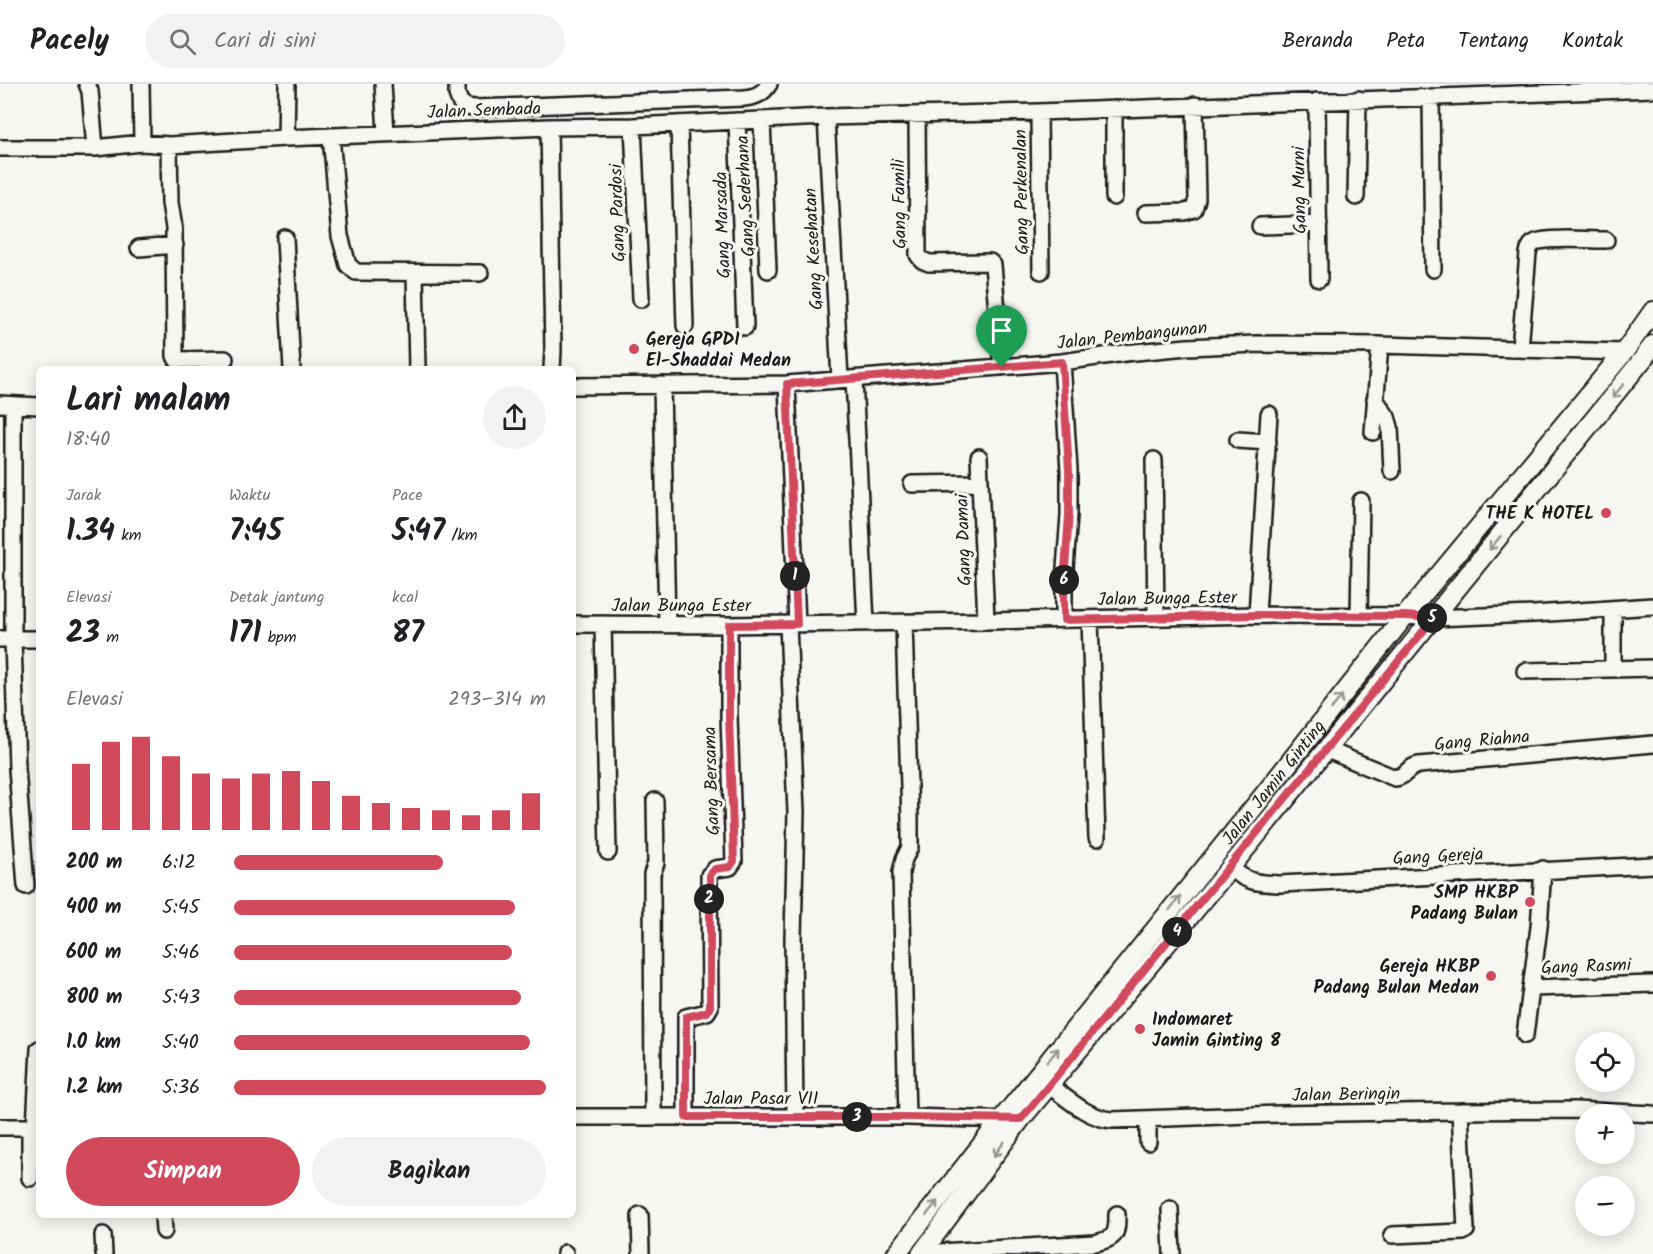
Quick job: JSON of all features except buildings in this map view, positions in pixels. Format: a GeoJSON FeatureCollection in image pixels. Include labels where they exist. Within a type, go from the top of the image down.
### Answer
{"type":"FeatureCollection","features":[{"type":"Feature","properties":{"kind":"main road","name":"Jalan Jamin Ginting"},"geometry":{"type":"LineString","coordinates":[[896,1254],[1000,1120],[1405,616],[1624,352],[1653,311]]}},
{"type":"Feature","properties":{"kind":"main road","name":"Jalan Jamin Ginting"},"geometry":{"type":"LineString","coordinates":[[922,1254],[1021,1119],[1650,355]]}},
{"type":"Feature","properties":{"kind":"street"},"geometry":{"type":"LineString","coordinates":[[87,84],[90,91],[95,148]]}},
{"type":"Feature","properties":{"kind":"street"},"geometry":{"type":"LineString","coordinates":[[141,84],[142,143]]}},
{"type":"Feature","properties":{"kind":"street"},"geometry":{"type":"LineString","coordinates":[[286,138],[287,84]]}},
{"type":"Feature","properties":{"kind":"street"},"geometry":{"type":"LineString","coordinates":[[383,84],[386,133]]}},
{"type":"Feature","properties":{"kind":"street"},"geometry":{"type":"LineString","coordinates":[[457,84],[460,102],[467,107],[474,108],[744,98],[758,95],[769,84]]}},
{"type":"Feature","properties":{"kind":"street","name":"Jalan Sembada"},"geometry":{"type":"LineString","coordinates":[[0,148],[95,148],[142,143],[169,145],[386,133],[1653,89]]}},
{"type":"Feature","properties":{"kind":"street"},"geometry":{"type":"LineString","coordinates":[[1431,97],[1433,269]]}},
{"type":"Feature","properties":{"kind":"street"},"geometry":{"type":"LineString","coordinates":[[1356,197],[1358,99]]}},
{"type":"Feature","properties":{"kind":"street","name":"Gang Murni"},"geometry":{"type":"LineString","coordinates":[[1317,101],[1319,279]]}},
{"type":"Feature","properties":{"kind":"street"},"geometry":{"type":"LineString","coordinates":[[1146,213],[1185,212],[1196,206],[1195,105]]}},
{"type":"Feature","properties":{"kind":"street"},"geometry":{"type":"LineString","coordinates":[[1114,109],[1114,197]]}},
{"type":"Feature","properties":{"kind":"street","name":"Gang Perkenalan"},"geometry":{"type":"LineString","coordinates":[[1040,112],[1041,271]]}},
{"type":"Feature","properties":{"kind":"street","name":"Gang Famili"},"geometry":{"type":"LineString","coordinates":[[916,115],[918,255],[922,261],[929,263],[992,263],[1002,367]]}},
{"type":"Feature","properties":{"kind":"street","name":"Gang Kesehatan"},"geometry":{"type":"LineString","coordinates":[[826,117],[866,623]]}},
{"type":"Feature","properties":{"kind":"street","name":"Gang Sederhana"},"geometry":{"type":"LineString","coordinates":[[762,120],[768,270]]}},
{"type":"Feature","properties":{"kind":"street","name":"Gang Marsada"},"geometry":{"type":"LineString","coordinates":[[737,121],[745,327]]}},
{"type":"Feature","properties":{"kind":"street"},"geometry":{"type":"LineString","coordinates":[[679,124],[685,326]]}},
{"type":"Feature","properties":{"kind":"street","name":"Gang Pardosi"},"geometry":{"type":"LineString","coordinates":[[633,126],[641,299]]}},
{"type":"Feature","properties":{"kind":"street"},"geometry":{"type":"LineString","coordinates":[[549,127],[552,366]]}},
{"type":"Feature","properties":{"kind":"street"},"geometry":{"type":"LineString","coordinates":[[331,136],[340,236],[348,265],[356,272],[480,273]]}},
{"type":"Feature","properties":{"kind":"street"},"geometry":{"type":"LineString","coordinates":[[169,145],[170,203],[175,245],[176,358],[180,360],[225,359]]}},
{"type":"Feature","properties":{"kind":"street"},"geometry":{"type":"LineString","coordinates":[[1260,226],[1319,224]]}},
{"type":"Feature","properties":{"kind":"street"},"geometry":{"type":"LineString","coordinates":[[285,238],[292,366]]}},
{"type":"Feature","properties":{"kind":"street"},"geometry":{"type":"LineString","coordinates":[[1520,349],[1530,247],[1536,242],[1547,240],[1606,240]]}},
{"type":"Feature","properties":{"kind":"street"},"geometry":{"type":"LineString","coordinates":[[139,248],[175,245]]}},
{"type":"Feature","properties":{"kind":"street"},"geometry":{"type":"LineString","coordinates":[[415,273],[417,366]]}},
{"type":"Feature","properties":{"kind":"street","name":"Jalan Pembangunan"},"geometry":{"type":"LineString","coordinates":[[576,386],[787,384],[1062,362],[1125,353],[1256,344],[1624,352]]}},
{"type":"Feature","properties":{"kind":"street"},"geometry":{"type":"LineString","coordinates":[[1373,432],[1380,345]]}},
{"type":"Feature","properties":{"kind":"street"},"geometry":{"type":"LineString","coordinates":[[1062,362],[1069,470],[1064,620]]}},
{"type":"Feature","properties":{"kind":"street"},"geometry":{"type":"LineString","coordinates":[[787,384],[796,812],[793,938],[795,1117]]}},
{"type":"Feature","properties":{"kind":"street"},"geometry":{"type":"LineString","coordinates":[[663,386],[667,624]]}},
{"type":"Feature","properties":{"kind":"street"},"geometry":{"type":"LineString","coordinates":[[1375,399],[1388,417],[1392,471]]}},
{"type":"Feature","properties":{"kind":"street"},"geometry":{"type":"LineString","coordinates":[[26,886],[7,639],[6,405],[36,406]]}},
{"type":"Feature","properties":{"kind":"street"},"geometry":{"type":"LineString","coordinates":[[1257,615],[1269,414]]}},
{"type":"Feature","properties":{"kind":"street"},"geometry":{"type":"LineString","coordinates":[[1239,440],[1268,442]]}},
{"type":"Feature","properties":{"kind":"street","name":"Gang Damai"},"geometry":{"type":"LineString","coordinates":[[978,457],[986,621]]}},
{"type":"Feature","properties":{"kind":"street"},"geometry":{"type":"LineString","coordinates":[[1154,460],[1156,618]]}},
{"type":"Feature","properties":{"kind":"street"},"geometry":{"type":"LineString","coordinates":[[912,484],[980,483]]}},
{"type":"Feature","properties":{"kind":"street"},"geometry":{"type":"LineString","coordinates":[[1359,616],[1361,501]]}},
{"type":"Feature","properties":{"kind":"street","name":"Jalan Bunga Ester"},"geometry":{"type":"LineString","coordinates":[[576,624],[729,625],[1257,615],[1434,618],[1613,610],[1653,606]]}},
{"type":"Feature","properties":{"kind":"street"},"geometry":{"type":"LineString","coordinates":[[1613,610],[1613,669]]}},
{"type":"Feature","properties":{"kind":"street"},"geometry":{"type":"LineString","coordinates":[[1089,619],[1097,838]]}},
{"type":"Feature","properties":{"kind":"street"},"geometry":{"type":"LineString","coordinates":[[904,622],[910,820],[910,847],[901,872],[907,1117]]}},
{"type":"Feature","properties":{"kind":"street"},"geometry":{"type":"LineString","coordinates":[[603,624],[608,852]]}},
{"type":"Feature","properties":{"kind":"street","name":"Gang Bersama"},"geometry":{"type":"LineString","coordinates":[[686,1117],[686,1017],[707,1012],[710,1007],[710,875],[715,869],[730,867],[734,861],[729,728],[729,625]]}},
{"type":"Feature","properties":{"kind":"street"},"geometry":{"type":"LineString","coordinates":[[7,639],[36,639]]}},
{"type":"Feature","properties":{"kind":"street"},"geometry":{"type":"LineString","coordinates":[[1525,670],[1653,668]]}},
{"type":"Feature","properties":{"kind":"street","name":"Gang Riahna"},"geometry":{"type":"LineString","coordinates":[[1325,749],[1395,778],[1401,777],[1412,766],[1419,765],[1653,744]]}},
{"type":"Feature","properties":{"kind":"street"},"geometry":{"type":"LineString","coordinates":[[653,1117],[652,874],[657,863],[655,801]]}},
{"type":"Feature","properties":{"kind":"street","name":"Gang Gereja"},"geometry":{"type":"LineString","coordinates":[[1230,867],[1247,880],[1280,884],[1653,865]]}},
{"type":"Feature","properties":{"kind":"street","name":"Gang Rasmi"},"geometry":{"type":"LineString","coordinates":[[1543,869],[1532,988],[1653,984]]}},
{"type":"Feature","properties":{"kind":"street"},"geometry":{"type":"LineString","coordinates":[[1525,1035],[1532,988]]}},
{"type":"Feature","properties":{"kind":"street","name":"Jalan Beringin"},"geometry":{"type":"LineString","coordinates":[[1050,1086],[1084,1111],[1112,1120],[1460,1111],[1575,1110],[1653,1114]]}},
{"type":"Feature","properties":{"kind":"street"},"geometry":{"type":"LineString","coordinates":[[30,1178],[36,1108]]}},
{"type":"Feature","properties":{"kind":"street"},"geometry":{"type":"LineString","coordinates":[[1392,1235],[1466,1230],[1460,1111]]}},
{"type":"Feature","properties":{"kind":"street","name":"Jalan Pasar VII"},"geometry":{"type":"LineString","coordinates":[[576,1117],[1021,1119]]}},
{"type":"Feature","properties":{"kind":"street"},"geometry":{"type":"LineString","coordinates":[[1148,1119],[1148,1142]]}},
{"type":"Feature","properties":{"kind":"street"},"geometry":{"type":"LineString","coordinates":[[0,1127],[35,1127]]}},
{"type":"Feature","properties":{"kind":"street"},"geometry":{"type":"LineString","coordinates":[[1170,1209],[1172,1254]]}},
{"type":"Feature","properties":{"kind":"street"},"geometry":{"type":"LineString","coordinates":[[922,1254],[1095,1243],[1108,1240],[1115,1235],[1117,1214]]}},
{"type":"Feature","properties":{"kind":"street"},"geometry":{"type":"LineString","coordinates":[[640,1215],[641,1254]]}},
{"type":"Feature","properties":{"kind":"street"},"geometry":{"type":"LineString","coordinates":[[163,1218],[164,1231]]}},
{"type":"Feature","properties":{"kind":"street"},"geometry":{"type":"LineString","coordinates":[[103,1235],[104,1254]]}},
{"type":"Feature","properties":{"kind":"place","name":"Gereja GPDI El-Shaddai Medan"},"geometry":{"type":"Point","coordinates":[634,349]}},
{"type":"Feature","properties":{"kind":"place","name":"THE K HOTEL"},"geometry":{"type":"Point","coordinates":[1606,513]}},
{"type":"Feature","properties":{"kind":"place","name":"SMP HKBP Padang Bulan"},"geometry":{"type":"Point","coordinates":[1530,902]}},
{"type":"Feature","properties":{"kind":"place","name":"Gereja HKBP Padang Bulan Medan"},"geometry":{"type":"Point","coordinates":[1491,976]}},
{"type":"Feature","properties":{"kind":"place","name":"Indomaret Jamin Ginting 8"},"geometry":{"type":"Point","coordinates":[1140,1029]}},
{"type":"Feature","properties":{"kind":"route"},"geometry":{"type":"LineString","coordinates":[[1062,362],[1069,470],[1064,620],[1257,615],[1434,618],[1021,1119],[686,1117],[686,1017],[707,1012],[710,1009],[710,875],[715,869],[730,867],[734,861],[730,786],[729,625],[797,624],[787,384],[1002,367],[1062,362]]}}]}
